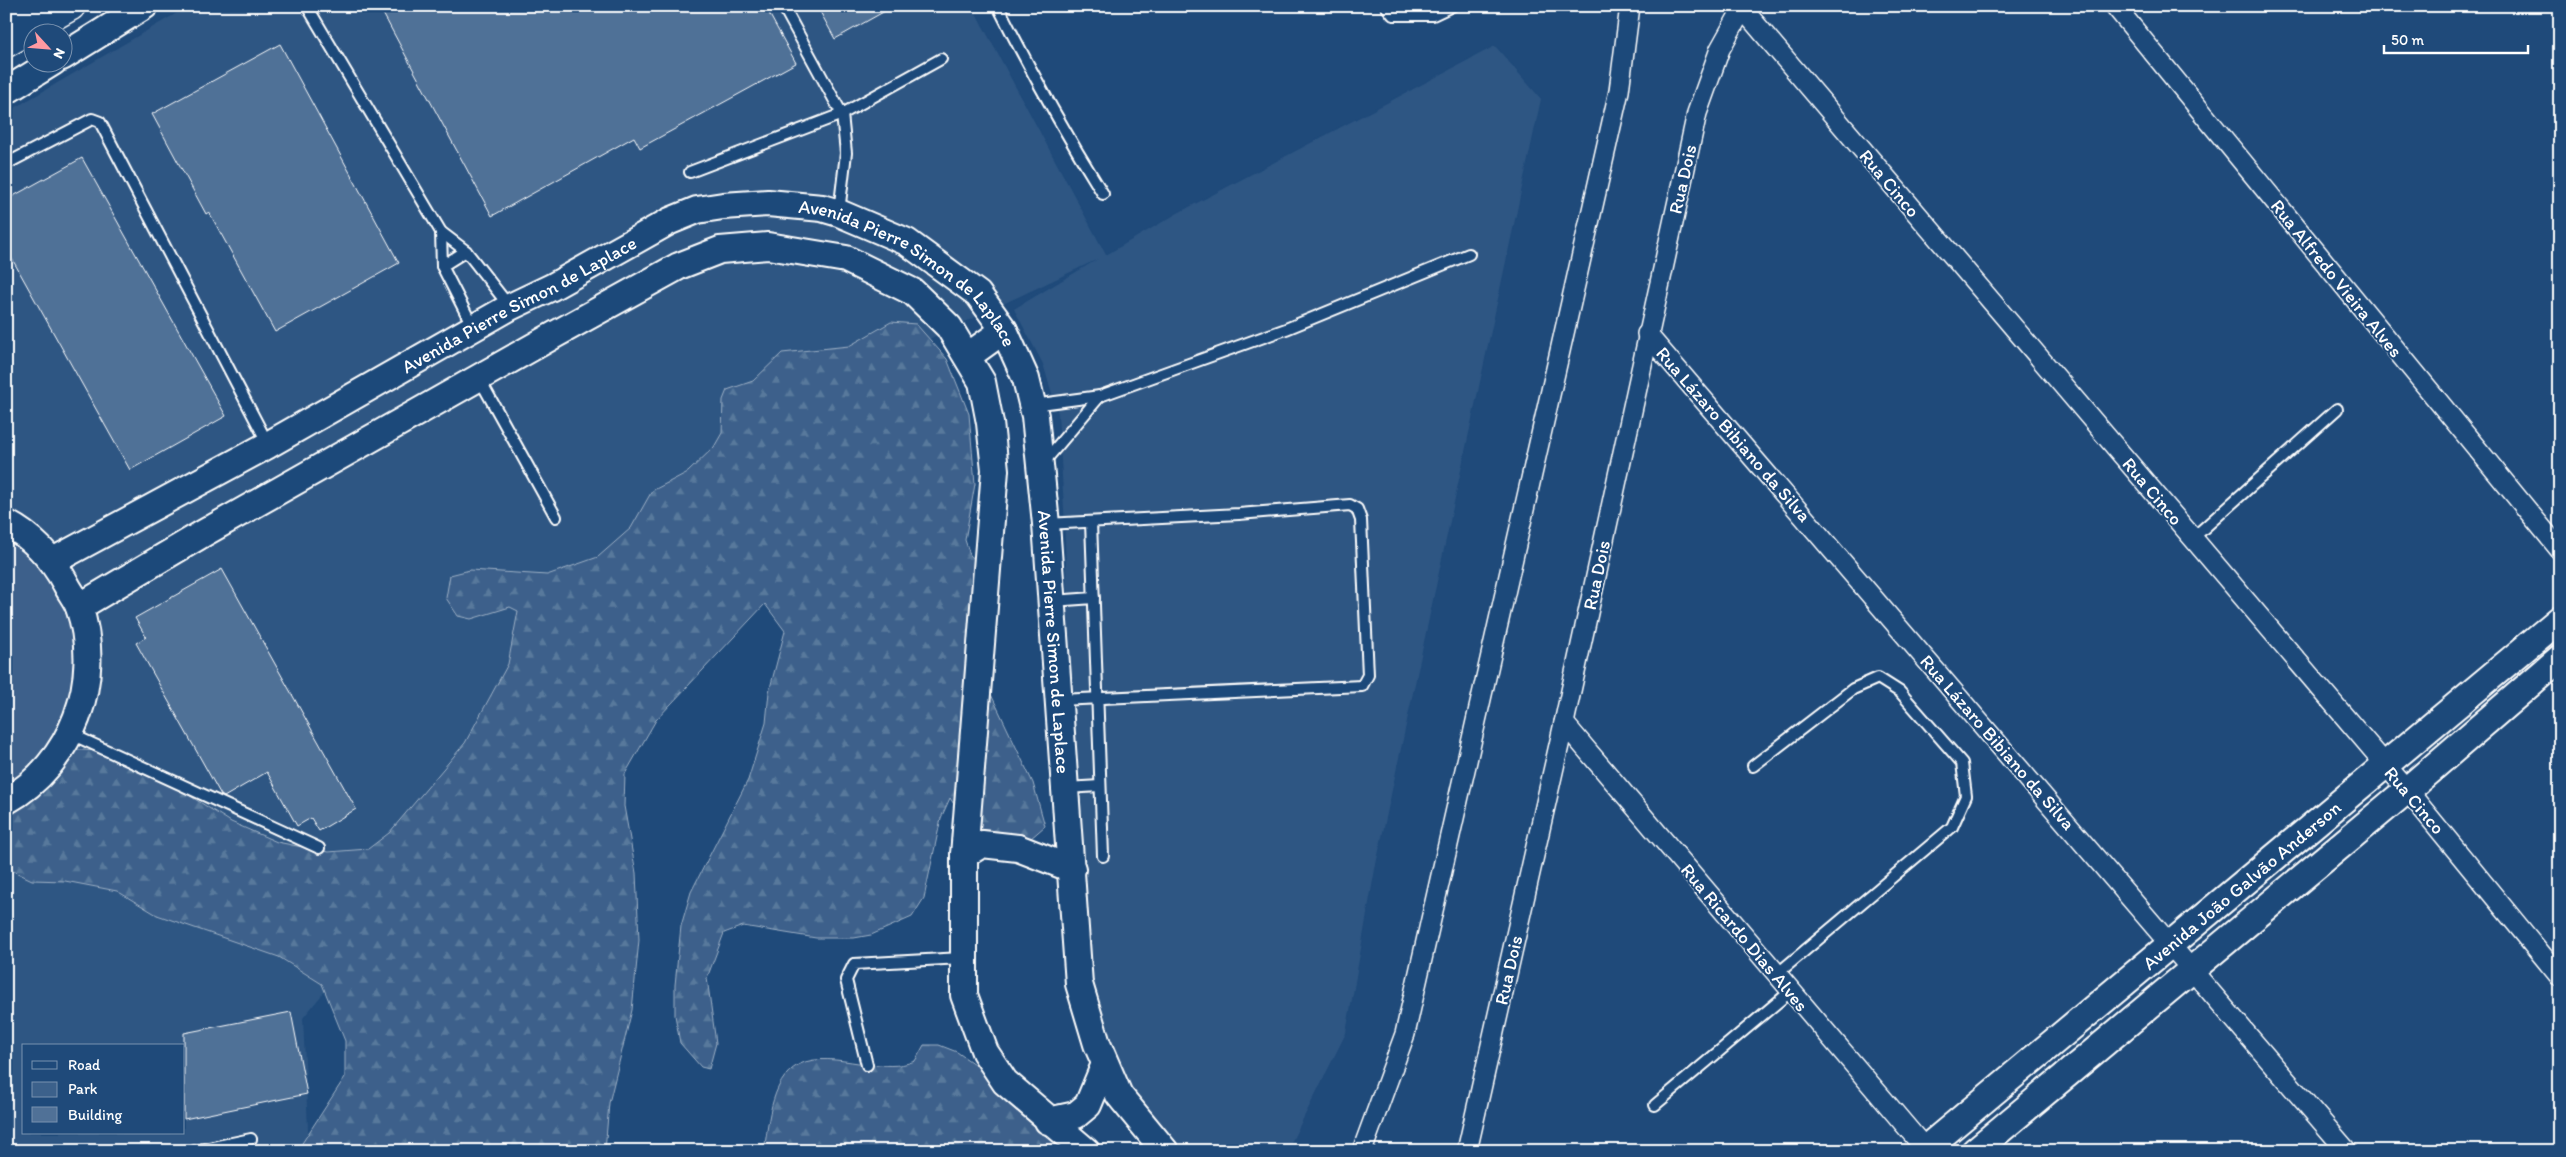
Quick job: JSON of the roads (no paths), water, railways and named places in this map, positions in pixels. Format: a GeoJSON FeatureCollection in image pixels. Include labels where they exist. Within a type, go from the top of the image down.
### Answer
{"type":"FeatureCollection","features":[{"type":"Feature","properties":{"kind":"highway"},"geometry":{"type":"LineString","coordinates":[[6,17],[27,6]]}},
{"type":"Feature","properties":{"kind":"highway"},"geometry":{"type":"LineString","coordinates":[[6,43],[71,6]]}},
{"type":"Feature","properties":{"kind":"street"},"geometry":{"type":"LineString","coordinates":[[72,50],[144,6]]}},
{"type":"Feature","properties":{"kind":"street"},"geometry":{"type":"LineString","coordinates":[[1362,1151],[1405,1034],[1619,91],[1630,6]]}},
{"type":"Feature","properties":{"kind":"street","name":"Rua Alfredo Vieira Alves"},"geometry":{"type":"LineString","coordinates":[[2115,6],[2560,550]]}},
{"type":"Feature","properties":{"kind":"street","name":"Rua Dois"},"geometry":{"type":"LineString","coordinates":[[1467,1151],[1564,723],[1647,334],[1697,113],[1720,49],[1743,7]]}},
{"type":"Feature","properties":{"kind":"street","name":"Rua Cinco"},"geometry":{"type":"LineString","coordinates":[[1743,7],[2407,790],[2560,977]]}},
{"type":"Feature","properties":{"kind":"street"},"geometry":{"type":"LineString","coordinates":[[6,91],[37,72]]}},
{"type":"Feature","properties":{"kind":"street","name":"Avenida Pierre Simon de Laplace"},"geometry":{"type":"LineString","coordinates":[[53,561],[268,445],[510,306],[552,287],[670,220],[697,210],[723,206],[768,203],[822,208],[839,213],[907,242],[944,267],[978,294],[1004,330],[1026,379],[1032,405],[1046,524],[1080,984],[1096,1044],[1119,1095],[1165,1151]]}},
{"type":"Feature","properties":{"kind":"street","name":"Avenida Pierre Simon de Laplace"},"geometry":{"type":"LineString","coordinates":[[79,607],[204,533],[479,377],[679,266],[720,250],[768,246],[846,259],[913,292],[949,327],[982,382],[996,470],[964,855],[962,958],[964,995],[985,1052],[1005,1082],[1048,1121],[1086,1151]]}},
{"type":"Feature","properties":{"kind":"street"},"geometry":{"type":"LineString","coordinates":[[968,356],[1004,330]]}},
{"type":"Feature","properties":{"kind":"street","name":"Rua Lázaro Bibiano da Silva"},"geometry":{"type":"LineString","coordinates":[[1647,334],[2172,944],[2347,1151]]}},
{"type":"Feature","properties":{"kind":"street"},"geometry":{"type":"LineString","coordinates":[[6,523],[21,530],[53,561],[79,607],[88,650],[85,693],[71,734],[50,766],[22,792],[6,801]]}},
{"type":"Feature","properties":{"kind":"street","name":"Avenida João Galvão Anderson"},"geometry":{"type":"LineString","coordinates":[[1925,1150],[2560,619]]}},
{"type":"Feature","properties":{"kind":"street","name":"Avenida João Galvão Anderson"},"geometry":{"type":"LineString","coordinates":[[1976,1151],[2193,971],[2560,658]]}},
{"type":"Feature","properties":{"kind":"street","name":"Rua Ricardo Dias Alves"},"geometry":{"type":"LineString","coordinates":[[1564,723],[1925,1150]]}},
{"type":"Feature","properties":{"kind":"street"},"geometry":{"type":"LineString","coordinates":[[964,855],[982,844],[1018,848],[1072,869]]}},
{"type":"Feature","properties":{"kind":"street"},"geometry":{"type":"LineString","coordinates":[[1048,1121],[1076,1115],[1088,1105],[1105,1064]]}},
{"type":"Feature","properties":{"kind":"lane"},"geometry":{"type":"LineString","coordinates":[[307,6],[441,232],[466,251],[510,306]]}},
{"type":"Feature","properties":{"kind":"lane"},"geometry":{"type":"LineString","coordinates":[[783,6],[842,114],[846,153],[839,213]]}},
{"type":"Feature","properties":{"kind":"lane"},"geometry":{"type":"LineString","coordinates":[[998,6],[1028,66],[1103,194]]}},
{"type":"Feature","properties":{"kind":"lane"},"geometry":{"type":"LineString","coordinates":[[1386,6],[1393,15],[1433,14],[1452,6]]}},
{"type":"Feature","properties":{"kind":"lane"},"geometry":{"type":"LineString","coordinates":[[690,172],[842,114],[941,59]]}},
{"type":"Feature","properties":{"kind":"lane"},"geometry":{"type":"LineString","coordinates":[[6,164],[92,118],[100,122],[268,445]]}},
{"type":"Feature","properties":{"kind":"lane"},"geometry":{"type":"LineString","coordinates":[[441,232],[442,266],[473,327]]}},
{"type":"Feature","properties":{"kind":"lane"},"geometry":{"type":"LineString","coordinates":[[442,266],[466,251]]}},
{"type":"Feature","properties":{"kind":"lane"},"geometry":{"type":"LineString","coordinates":[[1032,405],[1100,396],[1286,329],[1469,254]]}},
{"type":"Feature","properties":{"kind":"lane"},"geometry":{"type":"LineString","coordinates":[[479,377],[556,517]]}},
{"type":"Feature","properties":{"kind":"lane"},"geometry":{"type":"LineString","coordinates":[[1040,466],[1100,396]]}},
{"type":"Feature","properties":{"kind":"lane"},"geometry":{"type":"LineString","coordinates":[[2193,538],[2337,408]]}},
{"type":"Feature","properties":{"kind":"lane"},"geometry":{"type":"LineString","coordinates":[[1046,524],[1239,514],[1350,505],[1357,509],[1362,520],[1368,675],[1362,686],[1058,700]]}},
{"type":"Feature","properties":{"kind":"lane"},"geometry":{"type":"LineString","coordinates":[[1091,522],[1103,856]]}},
{"type":"Feature","properties":{"kind":"lane"},"geometry":{"type":"LineString","coordinates":[[1052,601],[1094,598]]}},
{"type":"Feature","properties":{"kind":"lane"},"geometry":{"type":"LineString","coordinates":[[1754,766],[1853,689],[1878,678],[1900,692],[1962,763],[1966,796],[1952,827],[1777,974]]}},
{"type":"Feature","properties":{"kind":"lane"},"geometry":{"type":"LineString","coordinates":[[71,734],[319,848]]}},
{"type":"Feature","properties":{"kind":"lane"},"geometry":{"type":"LineString","coordinates":[[1066,788],[1100,786]]}},
{"type":"Feature","properties":{"kind":"lane"},"geometry":{"type":"LineString","coordinates":[[868,1065],[846,980],[854,964],[962,958]]}},
{"type":"Feature","properties":{"kind":"lane"},"geometry":{"type":"LineString","coordinates":[[1655,1105],[1791,992]]}},
{"type":"Feature","properties":{"kind":"lane"},"geometry":{"type":"LineString","coordinates":[[194,1151],[251,1139]]}}]}
